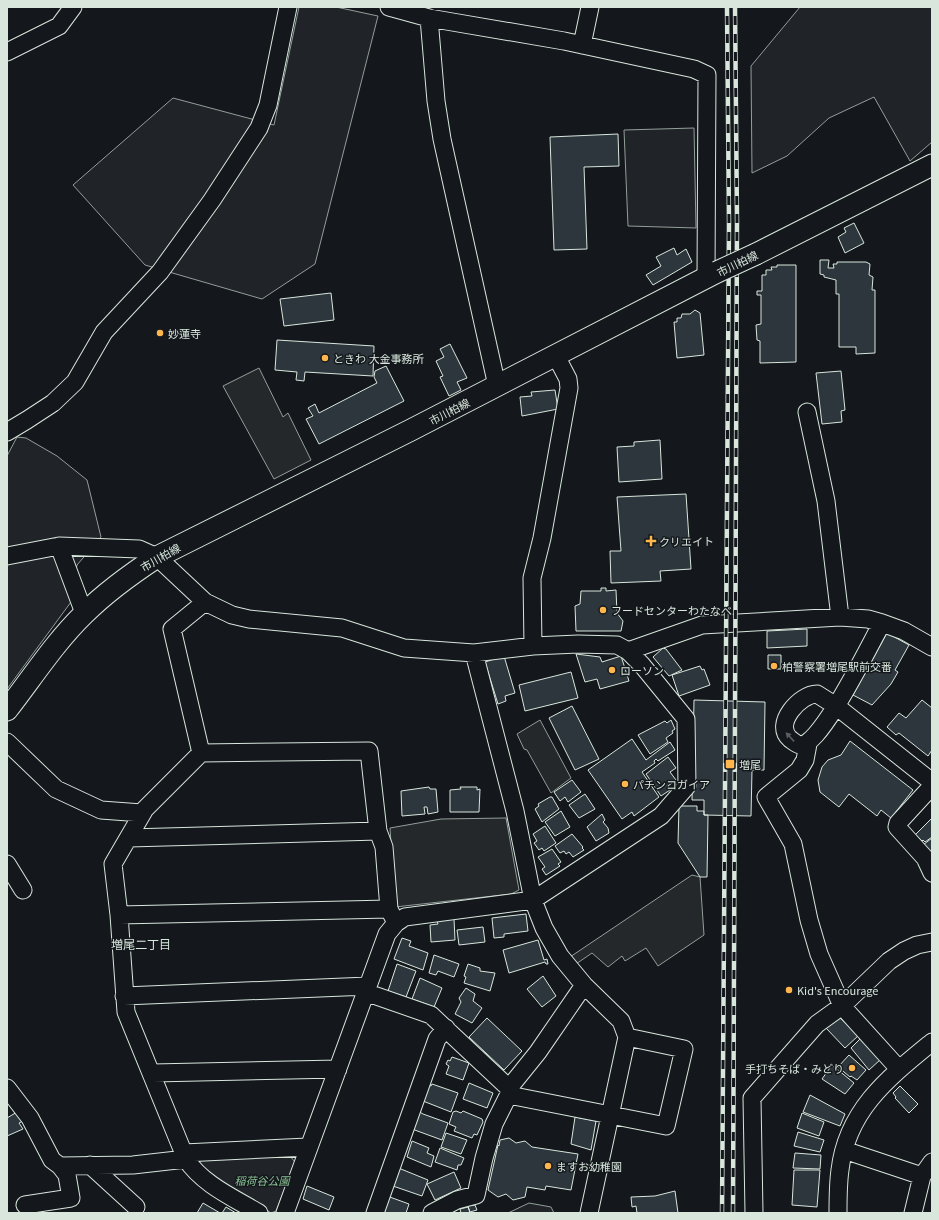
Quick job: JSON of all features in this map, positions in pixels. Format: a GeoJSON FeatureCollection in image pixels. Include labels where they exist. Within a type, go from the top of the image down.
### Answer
{"type":"FeatureCollection","features":[{"type":"Feature","properties":{"kind":"main road","name":"市川柏線"},"geometry":{"type":"LineString","coordinates":[[7,710],[66,633],[84,613],[119,583],[157,557],[932,165]]}},
{"type":"Feature","properties":{"kind":"street"},"geometry":{"type":"LineString","coordinates":[[7,52],[59,26],[73,7]]}},
{"type":"Feature","properties":{"kind":"street"},"geometry":{"type":"LineString","coordinates":[[7,432],[52,403],[75,382],[104,332],[160,272],[212,200],[259,128],[264,116],[268,105],[288,7]]}},
{"type":"Feature","properties":{"kind":"street"},"geometry":{"type":"LineString","coordinates":[[389,7],[430,18],[582,45],[694,69],[707,75],[712,276]]}},
{"type":"Feature","properties":{"kind":"street"},"geometry":{"type":"LineString","coordinates":[[582,45],[590,7]]}},
{"type":"Feature","properties":{"kind":"street"},"geometry":{"type":"LineString","coordinates":[[430,18],[436,101],[442,139],[497,386]]}},
{"type":"Feature","properties":{"kind":"street"},"geometry":{"type":"LineString","coordinates":[[533,646],[532,578],[542,538],[569,388],[568,379],[556,356]]}},
{"type":"Feature","properties":{"kind":"street"},"geometry":{"type":"LineString","coordinates":[[807,412],[826,501],[840,617]]}},
{"type":"Feature","properties":{"kind":"street"},"geometry":{"type":"LineString","coordinates":[[59,546],[84,613]]}},
{"type":"Feature","properties":{"kind":"street"},"geometry":{"type":"LineString","coordinates":[[7,556],[59,546],[139,549],[157,557],[206,602],[232,615],[249,619],[342,628],[404,648],[474,654],[533,646],[578,644],[617,645],[628,651],[642,665],[686,719],[687,786],[661,816],[533,900],[405,917],[119,915]]}},
{"type":"Feature","properties":{"kind":"street"},"geometry":{"type":"LineString","coordinates":[[201,753],[172,629],[206,602]]}},
{"type":"Feature","properties":{"kind":"street"},"geometry":{"type":"LineString","coordinates":[[628,651],[702,625],[840,617],[868,619],[882,623],[904,631],[932,647]]}},
{"type":"Feature","properties":{"kind":"street"},"geometry":{"type":"LineString","coordinates":[[882,623],[836,706],[827,723],[808,744],[802,746],[787,736],[784,725],[786,718],[806,696],[810,694],[817,694],[836,706],[932,782]]}},
{"type":"Feature","properties":{"kind":"street"},"geometry":{"type":"LineString","coordinates":[[474,654],[515,811],[533,900],[544,928],[560,956],[584,985],[621,1021],[627,1037],[589,1213]]}},
{"type":"Feature","properties":{"kind":"street"},"geometry":{"type":"LineString","coordinates":[[7,742],[56,789],[101,810],[142,813]]}},
{"type":"Feature","properties":{"kind":"street"},"geometry":{"type":"LineString","coordinates":[[808,744],[805,760],[799,770],[766,797],[793,844],[809,920],[819,954],[842,1006],[899,1068]]}},
{"type":"Feature","properties":{"kind":"street"},"geometry":{"type":"LineString","coordinates":[[259,1213],[207,1181],[193,1170],[185,1156],[153,1073],[126,1012],[119,915],[113,864],[142,813],[201,753],[369,751],[378,831],[384,847],[392,916],[388,934],[308,1147],[285,1213]]}},
{"type":"Feature","properties":{"kind":"street"},"geometry":{"type":"LineString","coordinates":[[932,786],[898,823],[897,828],[925,858],[932,873]]}},
{"type":"Feature","properties":{"kind":"street"},"geometry":{"type":"LineString","coordinates":[[129,838],[378,831]]}},
{"type":"Feature","properties":{"kind":"street"},"geometry":{"type":"LineString","coordinates":[[7,864],[23,890]]}},
{"type":"Feature","properties":{"kind":"street"},"geometry":{"type":"LineString","coordinates":[[754,1213],[752,1098],[795,1053],[817,1024],[842,1006],[889,961],[904,950],[917,945],[932,942]]}},
{"type":"Feature","properties":{"kind":"street"},"geometry":{"type":"LineString","coordinates":[[432,1213],[457,1200],[476,1195],[484,1158],[494,1124],[509,1092],[584,985]]}},
{"type":"Feature","properties":{"kind":"street"},"geometry":{"type":"LineString","coordinates":[[124,996],[367,989],[431,1015],[446,1028],[509,1092],[609,1116],[666,1126],[684,1049],[627,1037]]}},
{"type":"Feature","properties":{"kind":"street"},"geometry":{"type":"LineString","coordinates":[[375,1213],[437,1039],[446,1028]]}},
{"type":"Feature","properties":{"kind":"street"},"geometry":{"type":"LineString","coordinates":[[838,1213],[840,1169],[852,1125],[868,1100],[899,1068],[932,1042]]}},
{"type":"Feature","properties":{"kind":"street"},"geometry":{"type":"LineString","coordinates":[[153,1073],[338,1069]]}},
{"type":"Feature","properties":{"kind":"street"},"geometry":{"type":"LineString","coordinates":[[7,1088],[30,1118],[52,1160],[60,1166],[67,1175],[71,1198],[25,1205]]}},
{"type":"Feature","properties":{"kind":"street"},"geometry":{"type":"LineString","coordinates":[[60,1166],[133,1165],[185,1156],[308,1147]]}},
{"type":"Feature","properties":{"kind":"street"},"geometry":{"type":"LineString","coordinates":[[844,1150],[922,1176]]}},
{"type":"Feature","properties":{"kind":"street"},"geometry":{"type":"LineString","coordinates":[[913,1213],[922,1176],[932,1162]]}},
{"type":"Feature","properties":{"kind":"street"},"geometry":{"type":"LineString","coordinates":[[90,1165],[136,1207]]}},
{"type":"Feature","properties":{"kind":"green space"},"geometry":{"type":"Polygon","coordinates":[[[299,7],[336,7],[378,16],[315,264],[262,299],[145,265],[73,185],[173,98],[274,125],[299,7]]]}},
{"type":"Feature","properties":{"kind":"green space"},"geometry":{"type":"Polygon","coordinates":[[[800,7],[932,7],[932,142],[910,161],[874,97],[829,118],[787,156],[752,173],[751,66],[800,7]]]}},
{"type":"Feature","properties":{"kind":"green space"},"geometry":{"type":"Polygon","coordinates":[[[694,128],[696,228],[628,226],[624,130],[694,128]]]}},
{"type":"Feature","properties":{"kind":"green space"},"geometry":{"type":"Polygon","coordinates":[[[17,437],[26,438],[57,456],[87,480],[101,537],[77,565],[71,602],[7,689],[7,456],[17,437]]]}},
{"type":"Feature","properties":{"kind":"green space","name":"稲荷谷公園"},"geometry":{"type":"Polygon","coordinates":[[[290,1156],[295,1162],[276,1211],[271,1213],[212,1176],[199,1165],[201,1158],[290,1156]]]}},
{"type":"Feature","properties":{"kind":"green space"},"geometry":{"type":"Polygon","coordinates":[[[529,1203],[551,1207],[554,1213],[508,1213],[529,1203]]]}},
{"type":"Feature","properties":{"kind":"shaded area"},"geometry":{"type":"Polygon","coordinates":[[[259,368],[283,417],[288,413],[311,460],[274,479],[223,386],[259,368]]]}},
{"type":"Feature","properties":{"kind":"shaded area"},"geometry":{"type":"Polygon","coordinates":[[[540,720],[571,778],[551,793],[527,750],[524,749],[517,734],[540,720]]]}},
{"type":"Feature","properties":{"kind":"shaded area"},"geometry":{"type":"Polygon","coordinates":[[[506,818],[519,890],[511,894],[395,907],[390,828],[441,819],[506,818]]]}},
{"type":"Feature","properties":{"kind":"shaded area"},"geometry":{"type":"Polygon","coordinates":[[[692,875],[700,877],[704,935],[658,966],[646,948],[625,961],[622,956],[608,967],[592,953],[576,964],[570,957],[692,875]]]}},
{"type":"Feature","properties":{"kind":"building"},"geometry":{"type":"Polygon","coordinates":[[[618,134],[619,166],[584,167],[587,249],[554,250],[550,137],[618,134]]]}},
{"type":"Feature","properties":{"kind":"building"},"geometry":{"type":"Polygon","coordinates":[[[854,223],[864,243],[845,253],[838,237],[846,232],[844,228],[854,223]]]}},
{"type":"Feature","properties":{"kind":"building"},"geometry":{"type":"Polygon","coordinates":[[[674,248],[677,255],[686,249],[692,262],[653,285],[646,275],[661,266],[656,257],[674,248]]]}},
{"type":"Feature","properties":{"kind":"building"},"geometry":{"type":"Polygon","coordinates":[[[820,260],[829,260],[828,268],[834,268],[833,264],[837,264],[837,262],[866,262],[870,264],[869,275],[873,277],[872,290],[875,290],[875,353],[856,354],[856,347],[839,347],[839,294],[836,294],[836,280],[824,277],[824,275],[820,274],[820,260]]]}},
{"type":"Feature","properties":{"kind":"building"},"geometry":{"type":"Polygon","coordinates":[[[777,265],[796,265],[796,362],[760,363],[760,341],[757,340],[756,325],[761,324],[761,295],[757,295],[757,291],[762,291],[762,275],[766,275],[766,270],[772,270],[771,267],[777,267],[777,265]]]}},
{"type":"Feature","properties":{"kind":"building"},"geometry":{"type":"Polygon","coordinates":[[[331,293],[334,320],[284,326],[280,299],[331,293]]]}},
{"type":"Feature","properties":{"kind":"building"},"geometry":{"type":"Polygon","coordinates":[[[695,310],[700,313],[704,355],[677,358],[674,322],[677,322],[677,318],[681,318],[682,314],[690,314],[695,310]]]}},
{"type":"Feature","properties":{"kind":"building","name":"ときわ 大金事務所"},"geometry":{"type":"Polygon","coordinates":[[[277,340],[374,346],[373,376],[305,372],[304,381],[296,380],[297,372],[275,370],[277,340]]]}},
{"type":"Feature","properties":{"kind":"building"},"geometry":{"type":"Polygon","coordinates":[[[450,344],[467,378],[457,382],[461,390],[449,396],[440,377],[443,376],[436,361],[444,357],[440,349],[450,344]]]}},
{"type":"Feature","properties":{"kind":"building"},"geometry":{"type":"Polygon","coordinates":[[[386,366],[404,401],[319,444],[306,419],[313,416],[308,408],[315,404],[319,413],[377,383],[374,377],[375,371],[386,366]]]}},
{"type":"Feature","properties":{"kind":"building"},"geometry":{"type":"Polygon","coordinates":[[[841,371],[845,410],[841,411],[842,422],[822,424],[816,373],[841,371]]]}},
{"type":"Feature","properties":{"kind":"building"},"geometry":{"type":"Polygon","coordinates":[[[555,390],[558,409],[522,416],[520,397],[532,396],[531,392],[555,390]]]}},
{"type":"Feature","properties":{"kind":"building"},"geometry":{"type":"Polygon","coordinates":[[[660,440],[662,479],[619,482],[617,447],[634,446],[634,442],[660,440]]]}},
{"type":"Feature","properties":{"kind":"building"},"geometry":{"type":"Polygon","coordinates":[[[686,494],[691,569],[660,571],[661,581],[611,583],[610,551],[621,551],[617,497],[686,494]]]}},
{"type":"Feature","properties":{"kind":"building"},"geometry":{"type":"Polygon","coordinates":[[[601,588],[606,588],[606,591],[616,590],[617,613],[623,621],[621,631],[576,631],[575,606],[580,604],[581,591],[601,591],[601,588]]]}},
{"type":"Feature","properties":{"kind":"building"},"geometry":{"type":"Polygon","coordinates":[[[807,629],[807,646],[767,648],[767,631],[807,629]]]}},
{"type":"Feature","properties":{"kind":"building"},"geometry":{"type":"Polygon","coordinates":[[[887,633],[909,645],[895,670],[898,672],[891,684],[872,705],[853,695],[887,633]]]}},
{"type":"Feature","properties":{"kind":"building"},"geometry":{"type":"Polygon","coordinates":[[[663,648],[666,649],[682,670],[669,676],[653,657],[663,648]]]}},
{"type":"Feature","properties":{"kind":"building"},"geometry":{"type":"Polygon","coordinates":[[[576,654],[600,657],[602,662],[621,656],[629,681],[600,689],[597,679],[585,682],[576,654]]]}},
{"type":"Feature","properties":{"kind":"building"},"geometry":{"type":"Polygon","coordinates":[[[768,655],[781,655],[781,669],[768,669],[768,655]]]}},
{"type":"Feature","properties":{"kind":"building"},"geometry":{"type":"Polygon","coordinates":[[[504,656],[515,693],[505,696],[506,701],[498,704],[485,662],[504,656]]]}},
{"type":"Feature","properties":{"kind":"building"},"geometry":{"type":"Polygon","coordinates":[[[700,666],[702,670],[704,669],[710,685],[679,696],[672,675],[700,666]]]}},
{"type":"Feature","properties":{"kind":"building"},"geometry":{"type":"Polygon","coordinates":[[[571,672],[578,698],[525,711],[519,685],[571,672]]]}},
{"type":"Feature","properties":{"kind":"building","name":"増尾"},"geometry":{"type":"Polygon","coordinates":[[[694,700],[765,702],[764,770],[752,770],[751,816],[704,815],[704,800],[692,800],[694,700]]]}},
{"type":"Feature","properties":{"kind":"building"},"geometry":{"type":"Polygon","coordinates":[[[922,700],[932,708],[932,750],[928,756],[899,733],[896,735],[887,727],[899,713],[906,718],[922,700]]]}},
{"type":"Feature","properties":{"kind":"building"},"geometry":{"type":"Polygon","coordinates":[[[572,706],[599,759],[575,770],[549,718],[572,706]]]}},
{"type":"Feature","properties":{"kind":"building"},"geometry":{"type":"Polygon","coordinates":[[[671,720],[675,729],[672,731],[673,733],[666,738],[668,742],[650,754],[638,735],[665,721],[667,723],[671,720]]]}},
{"type":"Feature","properties":{"kind":"building","name":"パチンコガイア"},"geometry":{"type":"Polygon","coordinates":[[[632,739],[646,760],[670,742],[675,750],[658,761],[656,759],[654,761],[655,763],[642,772],[659,797],[634,816],[632,812],[622,819],[588,770],[632,739]]]}},
{"type":"Feature","properties":{"kind":"building"},"geometry":{"type":"Polygon","coordinates":[[[850,741],[913,790],[891,818],[881,810],[877,816],[849,794],[839,807],[820,792],[818,780],[822,767],[828,760],[841,755],[850,741]]]}},
{"type":"Feature","properties":{"kind":"building"},"geometry":{"type":"Polygon","coordinates":[[[668,757],[676,768],[670,772],[676,780],[668,786],[670,790],[661,796],[646,774],[668,757]]]}},
{"type":"Feature","properties":{"kind":"building"},"geometry":{"type":"Polygon","coordinates":[[[572,780],[581,792],[568,802],[565,797],[560,801],[554,792],[572,780]]]}},
{"type":"Feature","properties":{"kind":"building"},"geometry":{"type":"Polygon","coordinates":[[[429,787],[430,789],[436,789],[438,812],[428,814],[427,807],[424,807],[425,814],[402,816],[401,791],[429,787]]]}},
{"type":"Feature","properties":{"kind":"building"},"geometry":{"type":"Polygon","coordinates":[[[460,787],[477,787],[477,790],[480,789],[479,812],[450,812],[450,790],[461,789],[460,787]]]}},
{"type":"Feature","properties":{"kind":"building"},"geometry":{"type":"Polygon","coordinates":[[[585,794],[595,809],[579,818],[569,805],[585,794]]]}},
{"type":"Feature","properties":{"kind":"building"},"geometry":{"type":"Polygon","coordinates":[[[552,797],[559,809],[542,822],[535,809],[539,806],[538,804],[552,797]]]}},
{"type":"Feature","properties":{"kind":"building"},"geometry":{"type":"Polygon","coordinates":[[[679,806],[697,806],[697,811],[704,811],[704,815],[708,815],[707,877],[700,877],[678,843],[679,806]]]}},
{"type":"Feature","properties":{"kind":"building"},"geometry":{"type":"Polygon","coordinates":[[[561,811],[570,827],[555,836],[545,822],[561,811]]]}},
{"type":"Feature","properties":{"kind":"building"},"geometry":{"type":"Polygon","coordinates":[[[602,814],[605,820],[603,822],[608,828],[609,833],[596,841],[587,827],[602,814]]]}},
{"type":"Feature","properties":{"kind":"building"},"geometry":{"type":"Polygon","coordinates":[[[932,818],[932,837],[925,842],[923,840],[922,841],[915,835],[932,818]]]}},
{"type":"Feature","properties":{"kind":"building"},"geometry":{"type":"Polygon","coordinates":[[[545,826],[556,843],[544,851],[542,848],[539,850],[534,843],[537,841],[533,834],[545,826]]]}},
{"type":"Feature","properties":{"kind":"building"},"geometry":{"type":"Polygon","coordinates":[[[572,834],[584,850],[573,857],[569,852],[566,854],[564,851],[560,853],[555,846],[572,834]]]}},
{"type":"Feature","properties":{"kind":"building"},"geometry":{"type":"Polygon","coordinates":[[[932,838],[932,856],[923,845],[932,838]]]}},
{"type":"Feature","properties":{"kind":"building"},"geometry":{"type":"Polygon","coordinates":[[[552,849],[561,862],[558,864],[560,866],[546,875],[542,869],[545,867],[538,857],[552,849]]]}},
{"type":"Feature","properties":{"kind":"building"},"geometry":{"type":"Polygon","coordinates":[[[526,914],[528,931],[504,934],[504,937],[494,938],[492,918],[526,914]]]}},
{"type":"Feature","properties":{"kind":"building"},"geometry":{"type":"Polygon","coordinates":[[[454,919],[455,940],[431,942],[430,925],[438,924],[437,921],[454,919]]]}},
{"type":"Feature","properties":{"kind":"building"},"geometry":{"type":"Polygon","coordinates":[[[483,927],[485,942],[459,945],[457,930],[483,927]]]}},
{"type":"Feature","properties":{"kind":"building"},"geometry":{"type":"Polygon","coordinates":[[[402,938],[411,941],[409,946],[428,953],[423,970],[394,959],[402,938]]]}},
{"type":"Feature","properties":{"kind":"building"},"geometry":{"type":"Polygon","coordinates":[[[538,940],[544,960],[547,959],[548,964],[545,962],[509,973],[503,950],[538,940]]]}},
{"type":"Feature","properties":{"kind":"building"},"geometry":{"type":"Polygon","coordinates":[[[434,955],[459,964],[454,977],[438,971],[436,975],[429,973],[434,955]]]}},
{"type":"Feature","properties":{"kind":"building"},"geometry":{"type":"Polygon","coordinates":[[[397,964],[416,971],[406,997],[388,991],[397,964]]]}},
{"type":"Feature","properties":{"kind":"building"},"geometry":{"type":"Polygon","coordinates":[[[468,964],[480,968],[480,971],[495,973],[490,991],[464,983],[466,977],[464,976],[468,964]]]}},
{"type":"Feature","properties":{"kind":"building"},"geometry":{"type":"Polygon","coordinates":[[[543,976],[556,996],[542,1007],[527,989],[543,976]]]}},
{"type":"Feature","properties":{"kind":"building"},"geometry":{"type":"Polygon","coordinates":[[[420,978],[442,988],[434,1007],[412,999],[420,978]]]}},
{"type":"Feature","properties":{"kind":"building"},"geometry":{"type":"Polygon","coordinates":[[[466,988],[475,994],[473,1001],[482,1008],[472,1023],[455,1014],[461,1002],[459,998],[466,988]]]}},
{"type":"Feature","properties":{"kind":"building"},"geometry":{"type":"Polygon","coordinates":[[[839,1017],[859,1035],[845,1048],[826,1028],[839,1017]]]}},
{"type":"Feature","properties":{"kind":"building"},"geometry":{"type":"Polygon","coordinates":[[[487,1018],[522,1051],[504,1070],[469,1037],[487,1018]]]}},
{"type":"Feature","properties":{"kind":"building"},"geometry":{"type":"Polygon","coordinates":[[[862,1037],[881,1059],[869,1070],[851,1048],[862,1037]]]}},
{"type":"Feature","properties":{"kind":"building","name":"手打ちそば・みどり"},"geometry":{"type":"Polygon","coordinates":[[[849,1055],[866,1070],[857,1080],[851,1076],[850,1077],[838,1067],[849,1055]]]}},
{"type":"Feature","properties":{"kind":"building"},"geometry":{"type":"Polygon","coordinates":[[[452,1057],[469,1063],[463,1080],[446,1074],[449,1066],[446,1064],[452,1057]]]}},
{"type":"Feature","properties":{"kind":"building"},"geometry":{"type":"Polygon","coordinates":[[[832,1065],[854,1083],[845,1094],[822,1079],[832,1065]]]}},
{"type":"Feature","properties":{"kind":"building"},"geometry":{"type":"Polygon","coordinates":[[[469,1083],[493,1093],[487,1108],[463,1099],[469,1083]]]}},
{"type":"Feature","properties":{"kind":"building"},"geometry":{"type":"Polygon","coordinates":[[[432,1084],[458,1093],[451,1112],[423,1101],[429,1085],[431,1086],[432,1084]]]}},
{"type":"Feature","properties":{"kind":"building"},"geometry":{"type":"Polygon","coordinates":[[[900,1086],[918,1104],[909,1113],[895,1098],[896,1097],[893,1093],[900,1086]]]}},
{"type":"Feature","properties":{"kind":"building"},"geometry":{"type":"Polygon","coordinates":[[[810,1095],[845,1114],[840,1126],[803,1112],[810,1095]]]}},
{"type":"Feature","properties":{"kind":"building"},"geometry":{"type":"Polygon","coordinates":[[[418,1111],[448,1123],[442,1140],[412,1129],[418,1111]]]}},
{"type":"Feature","properties":{"kind":"building"},"geometry":{"type":"Polygon","coordinates":[[[456,1111],[461,1113],[463,1111],[482,1119],[483,1122],[477,1135],[474,1134],[472,1138],[454,1131],[456,1127],[449,1124],[453,1112],[456,1111]]]}},
{"type":"Feature","properties":{"kind":"building"},"geometry":{"type":"Polygon","coordinates":[[[17,1112],[23,1121],[19,1123],[23,1129],[7,1136],[7,1118],[17,1112]]]}},
{"type":"Feature","properties":{"kind":"building"},"geometry":{"type":"Polygon","coordinates":[[[802,1113],[824,1122],[819,1136],[797,1128],[802,1113]]]}},
{"type":"Feature","properties":{"kind":"building"},"geometry":{"type":"Polygon","coordinates":[[[575,1117],[596,1121],[591,1150],[571,1144],[575,1117]]]}},
{"type":"Feature","properties":{"kind":"building"},"geometry":{"type":"Polygon","coordinates":[[[798,1132],[824,1140],[820,1152],[794,1146],[798,1132]]]}},
{"type":"Feature","properties":{"kind":"building"},"geometry":{"type":"Polygon","coordinates":[[[446,1133],[467,1140],[461,1154],[441,1147],[446,1133]]]}},
{"type":"Feature","properties":{"kind":"building"},"geometry":{"type":"Polygon","coordinates":[[[509,1138],[516,1143],[525,1141],[532,1147],[578,1154],[571,1190],[546,1186],[545,1190],[527,1187],[525,1197],[513,1200],[506,1194],[498,1197],[488,1190],[500,1140],[509,1138]]]}},
{"type":"Feature","properties":{"kind":"building"},"geometry":{"type":"Polygon","coordinates":[[[412,1141],[429,1148],[427,1153],[434,1156],[431,1167],[407,1157],[412,1141]]]}},
{"type":"Feature","properties":{"kind":"building"},"geometry":{"type":"Polygon","coordinates":[[[440,1148],[464,1158],[461,1165],[458,1165],[457,1170],[435,1162],[440,1148]]]}},
{"type":"Feature","properties":{"kind":"building"},"geometry":{"type":"Polygon","coordinates":[[[795,1153],[821,1155],[820,1169],[793,1168],[795,1153]]]}},
{"type":"Feature","properties":{"kind":"building"},"geometry":{"type":"Polygon","coordinates":[[[396,1167],[428,1180],[422,1196],[390,1185],[396,1167]]]}},
{"type":"Feature","properties":{"kind":"building"},"geometry":{"type":"Polygon","coordinates":[[[794,1170],[820,1170],[817,1207],[792,1205],[794,1170]]]}},
{"type":"Feature","properties":{"kind":"building"},"geometry":{"type":"Polygon","coordinates":[[[454,1172],[461,1188],[435,1200],[427,1184],[454,1172]]]}},
{"type":"Feature","properties":{"kind":"building"},"geometry":{"type":"Polygon","coordinates":[[[307,1186],[334,1197],[329,1210],[303,1199],[307,1186]]]}},
{"type":"Feature","properties":{"kind":"building"},"geometry":{"type":"Polygon","coordinates":[[[675,1191],[678,1213],[637,1213],[636,1206],[632,1207],[631,1197],[655,1196],[675,1191]]]}},
{"type":"Feature","properties":{"kind":"building"},"geometry":{"type":"Polygon","coordinates":[[[387,1196],[409,1204],[406,1213],[380,1213],[387,1196]]]}},
{"type":"Feature","properties":{"kind":"building"},"geometry":{"type":"Polygon","coordinates":[[[203,1203],[220,1213],[197,1213],[203,1203]]]}},
{"type":"Feature","properties":{"kind":"building"},"geometry":{"type":"Polygon","coordinates":[[[475,1205],[477,1210],[470,1212],[468,1206],[475,1205]]]}},
{"type":"Feature","properties":{"kind":"building"},"geometry":{"type":"Polygon","coordinates":[[[226,1207],[236,1213],[222,1213],[226,1207]]]}},
{"type":"Feature","properties":{"kind":"building"},"geometry":{"type":"Polygon","coordinates":[[[468,1207],[470,1213],[461,1213],[460,1209],[468,1207]]]}},
{"type":"Feature","properties":{"kind":"railway"},"geometry":{"type":"LineString","coordinates":[[722,1213],[729,223],[727,7]]}},
{"type":"Feature","properties":{"kind":"railway"},"geometry":{"type":"LineString","coordinates":[[733,1213],[737,221],[735,7]]}},
{"type":"Feature","properties":{"kind":"place","name":"妙蓮寺"},"geometry":{"type":"Point","coordinates":[160,333]}},
{"type":"Feature","properties":{"kind":"place","name":"ときわ 大金事務所"},"geometry":{"type":"Point","coordinates":[325,358]}},
{"type":"Feature","properties":{"kind":"place","name":"クリエイト"},"geometry":{"type":"Point","coordinates":[651,541]}},
{"type":"Feature","properties":{"kind":"place","name":"フードセンターわたなべ"},"geometry":{"type":"Point","coordinates":[603,610]}},
{"type":"Feature","properties":{"kind":"place","name":"柏警察署増尾駅前交番"},"geometry":{"type":"Point","coordinates":[774,666]}},
{"type":"Feature","properties":{"kind":"place","name":"ローソン"},"geometry":{"type":"Point","coordinates":[612,670]}},
{"type":"Feature","properties":{"kind":"place","name":"増尾"},"geometry":{"type":"Point","coordinates":[730,764]}},
{"type":"Feature","properties":{"kind":"place","name":"パチンコガイア"},"geometry":{"type":"Point","coordinates":[625,784]}},
{"type":"Feature","properties":{"kind":"place","name":"Kid's Encourage"},"geometry":{"type":"Point","coordinates":[789,990]}},
{"type":"Feature","properties":{"kind":"place","name":"手打ちそば・みどり"},"geometry":{"type":"Point","coordinates":[852,1068]}},
{"type":"Feature","properties":{"kind":"place","name":"ますお幼稚園"},"geometry":{"type":"Point","coordinates":[548,1166]}},
{"type":"Feature","properties":{"kind":"district","name":"増尾二丁目"},"geometry":{"type":"Point","coordinates":[141,943]}}]}
